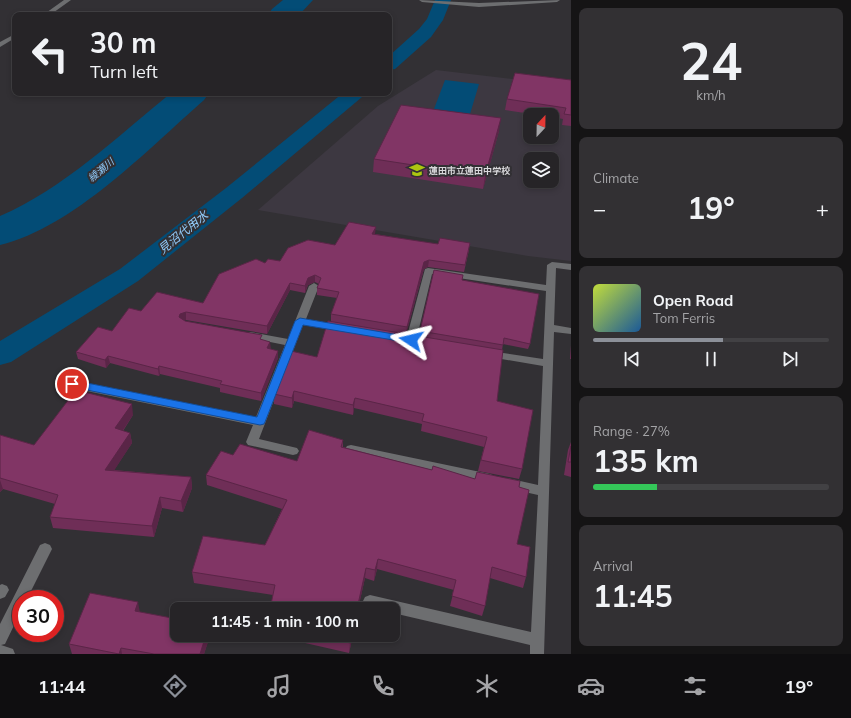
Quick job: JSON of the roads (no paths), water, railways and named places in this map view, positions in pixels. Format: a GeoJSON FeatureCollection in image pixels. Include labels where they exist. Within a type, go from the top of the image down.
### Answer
{"type":"FeatureCollection","features":[{"type":"Feature","properties":{"kind":"street"},"geometry":{"type":"LineString","coordinates":[[50,12],[68,0]]}},
{"type":"Feature","properties":{"kind":"street"},"geometry":{"type":"LineString","coordinates":[[422,0],[454,4],[486,5],[557,0]]}},
{"type":"Feature","properties":{"kind":"street"},"geometry":{"type":"LineString","coordinates":[[0,45],[12,38]]}},
{"type":"Feature","properties":{"kind":"street"},"geometry":{"type":"LineString","coordinates":[[370,601],[537,647],[552,265],[571,267]]}},
{"type":"Feature","properties":{"kind":"street"},"geometry":{"type":"LineString","coordinates":[[426,342],[407,339],[428,271],[551,289]]}},
{"type":"Feature","properties":{"kind":"street"},"geometry":{"type":"LineString","coordinates":[[293,451],[252,442],[314,286]]}},
{"type":"Feature","properties":{"kind":"street"},"geometry":{"type":"LineString","coordinates":[[300,321],[352,330]]}},
{"type":"Feature","properties":{"kind":"street"},"geometry":{"type":"LineString","coordinates":[[550,328],[571,331]]}},
{"type":"Feature","properties":{"kind":"street"},"geometry":{"type":"LineString","coordinates":[[238,333],[291,343]]}},
{"type":"Feature","properties":{"kind":"street"},"geometry":{"type":"LineString","coordinates":[[480,352],[549,364]]}},
{"type":"Feature","properties":{"kind":"street"},"geometry":{"type":"LineString","coordinates":[[72,384],[260,422]]}},
{"type":"Feature","properties":{"kind":"street"},"geometry":{"type":"LineString","coordinates":[[352,449],[544,491]]}},
{"type":"Feature","properties":{"kind":"street"},"geometry":{"type":"LineString","coordinates":[[0,639],[45,549]]}},
{"type":"Feature","properties":{"kind":"street"},"geometry":{"type":"LineString","coordinates":[[0,652],[8,654]]}},
{"type":"Feature","properties":{"kind":"water"},"geometry":{"type":"Polygon","coordinates":[[[445,80],[479,84],[470,114],[434,109],[445,80]]]}},
{"type":"Feature","properties":{"kind":"waterway","name":"綾瀬川"},"geometry":{"type":"LineString","coordinates":[[285,12],[299,0]]}},
{"type":"Feature","properties":{"kind":"waterway","name":"見沼代用水"},"geometry":{"type":"LineString","coordinates":[[392,62],[425,33],[435,20],[443,0]]}},
{"type":"Feature","properties":{"kind":"waterway","name":"綾瀬川"},"geometry":{"type":"LineString","coordinates":[[0,232],[32,218],[88,181],[188,96]]}},
{"type":"Feature","properties":{"kind":"waterway","name":"見沼代用水"},"geometry":{"type":"LineString","coordinates":[[0,355],[129,275],[234,193],[351,96]]}},
{"type":"Feature","properties":{"kind":"place","name":"蓮田市立蓮田中学校"},"geometry":{"type":"Point","coordinates":[417,170]}}]}
